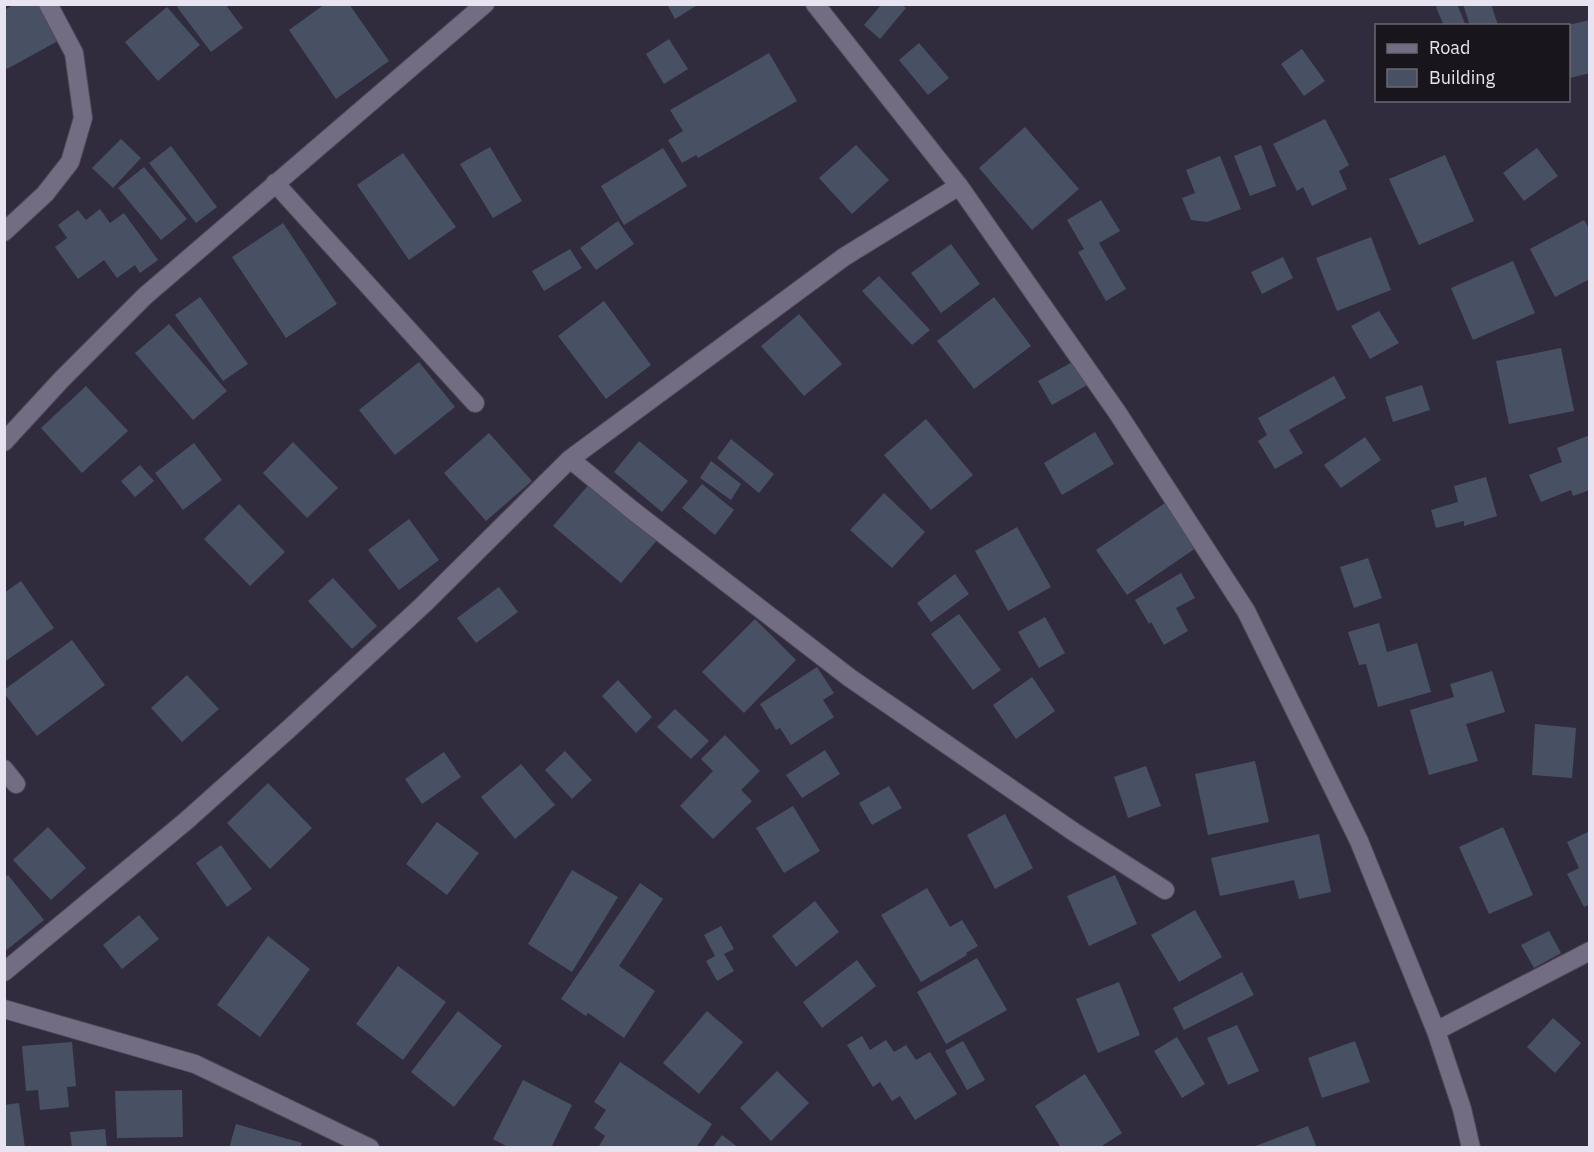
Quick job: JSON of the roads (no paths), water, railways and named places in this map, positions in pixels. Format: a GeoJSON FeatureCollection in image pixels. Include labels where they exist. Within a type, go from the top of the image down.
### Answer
{"type":"FeatureCollection","features":[{"type":"Feature","properties":{"kind":"street"},"geometry":{"type":"LineString","coordinates":[[4,232],[45,194],[70,162],[83,118],[74,54],[48,4]]}},
{"type":"Feature","properties":{"kind":"street"},"geometry":{"type":"LineString","coordinates":[[4,442],[62,379],[145,296],[485,4]]}},
{"type":"Feature","properties":{"kind":"street"},"geometry":{"type":"LineString","coordinates":[[815,4],[959,186],[1117,412],[1246,611],[1359,841],[1436,1031],[1462,1109],[1470,1148]]}},
{"type":"Feature","properties":{"kind":"street"},"geometry":{"type":"LineString","coordinates":[[275,183],[475,403]]}},
{"type":"Feature","properties":{"kind":"street"},"geometry":{"type":"LineString","coordinates":[[4,972],[186,821],[291,727],[424,604],[570,459],[844,257],[959,186]]}},
{"type":"Feature","properties":{"kind":"street"},"geometry":{"type":"LineString","coordinates":[[570,459],[632,510],[850,678],[1074,832],[1165,890]]}},
{"type":"Feature","properties":{"kind":"street"},"geometry":{"type":"LineString","coordinates":[[1436,1031],[1590,951]]}},
{"type":"Feature","properties":{"kind":"street"},"geometry":{"type":"LineString","coordinates":[[4,1009],[195,1064],[369,1148]]}}]}
